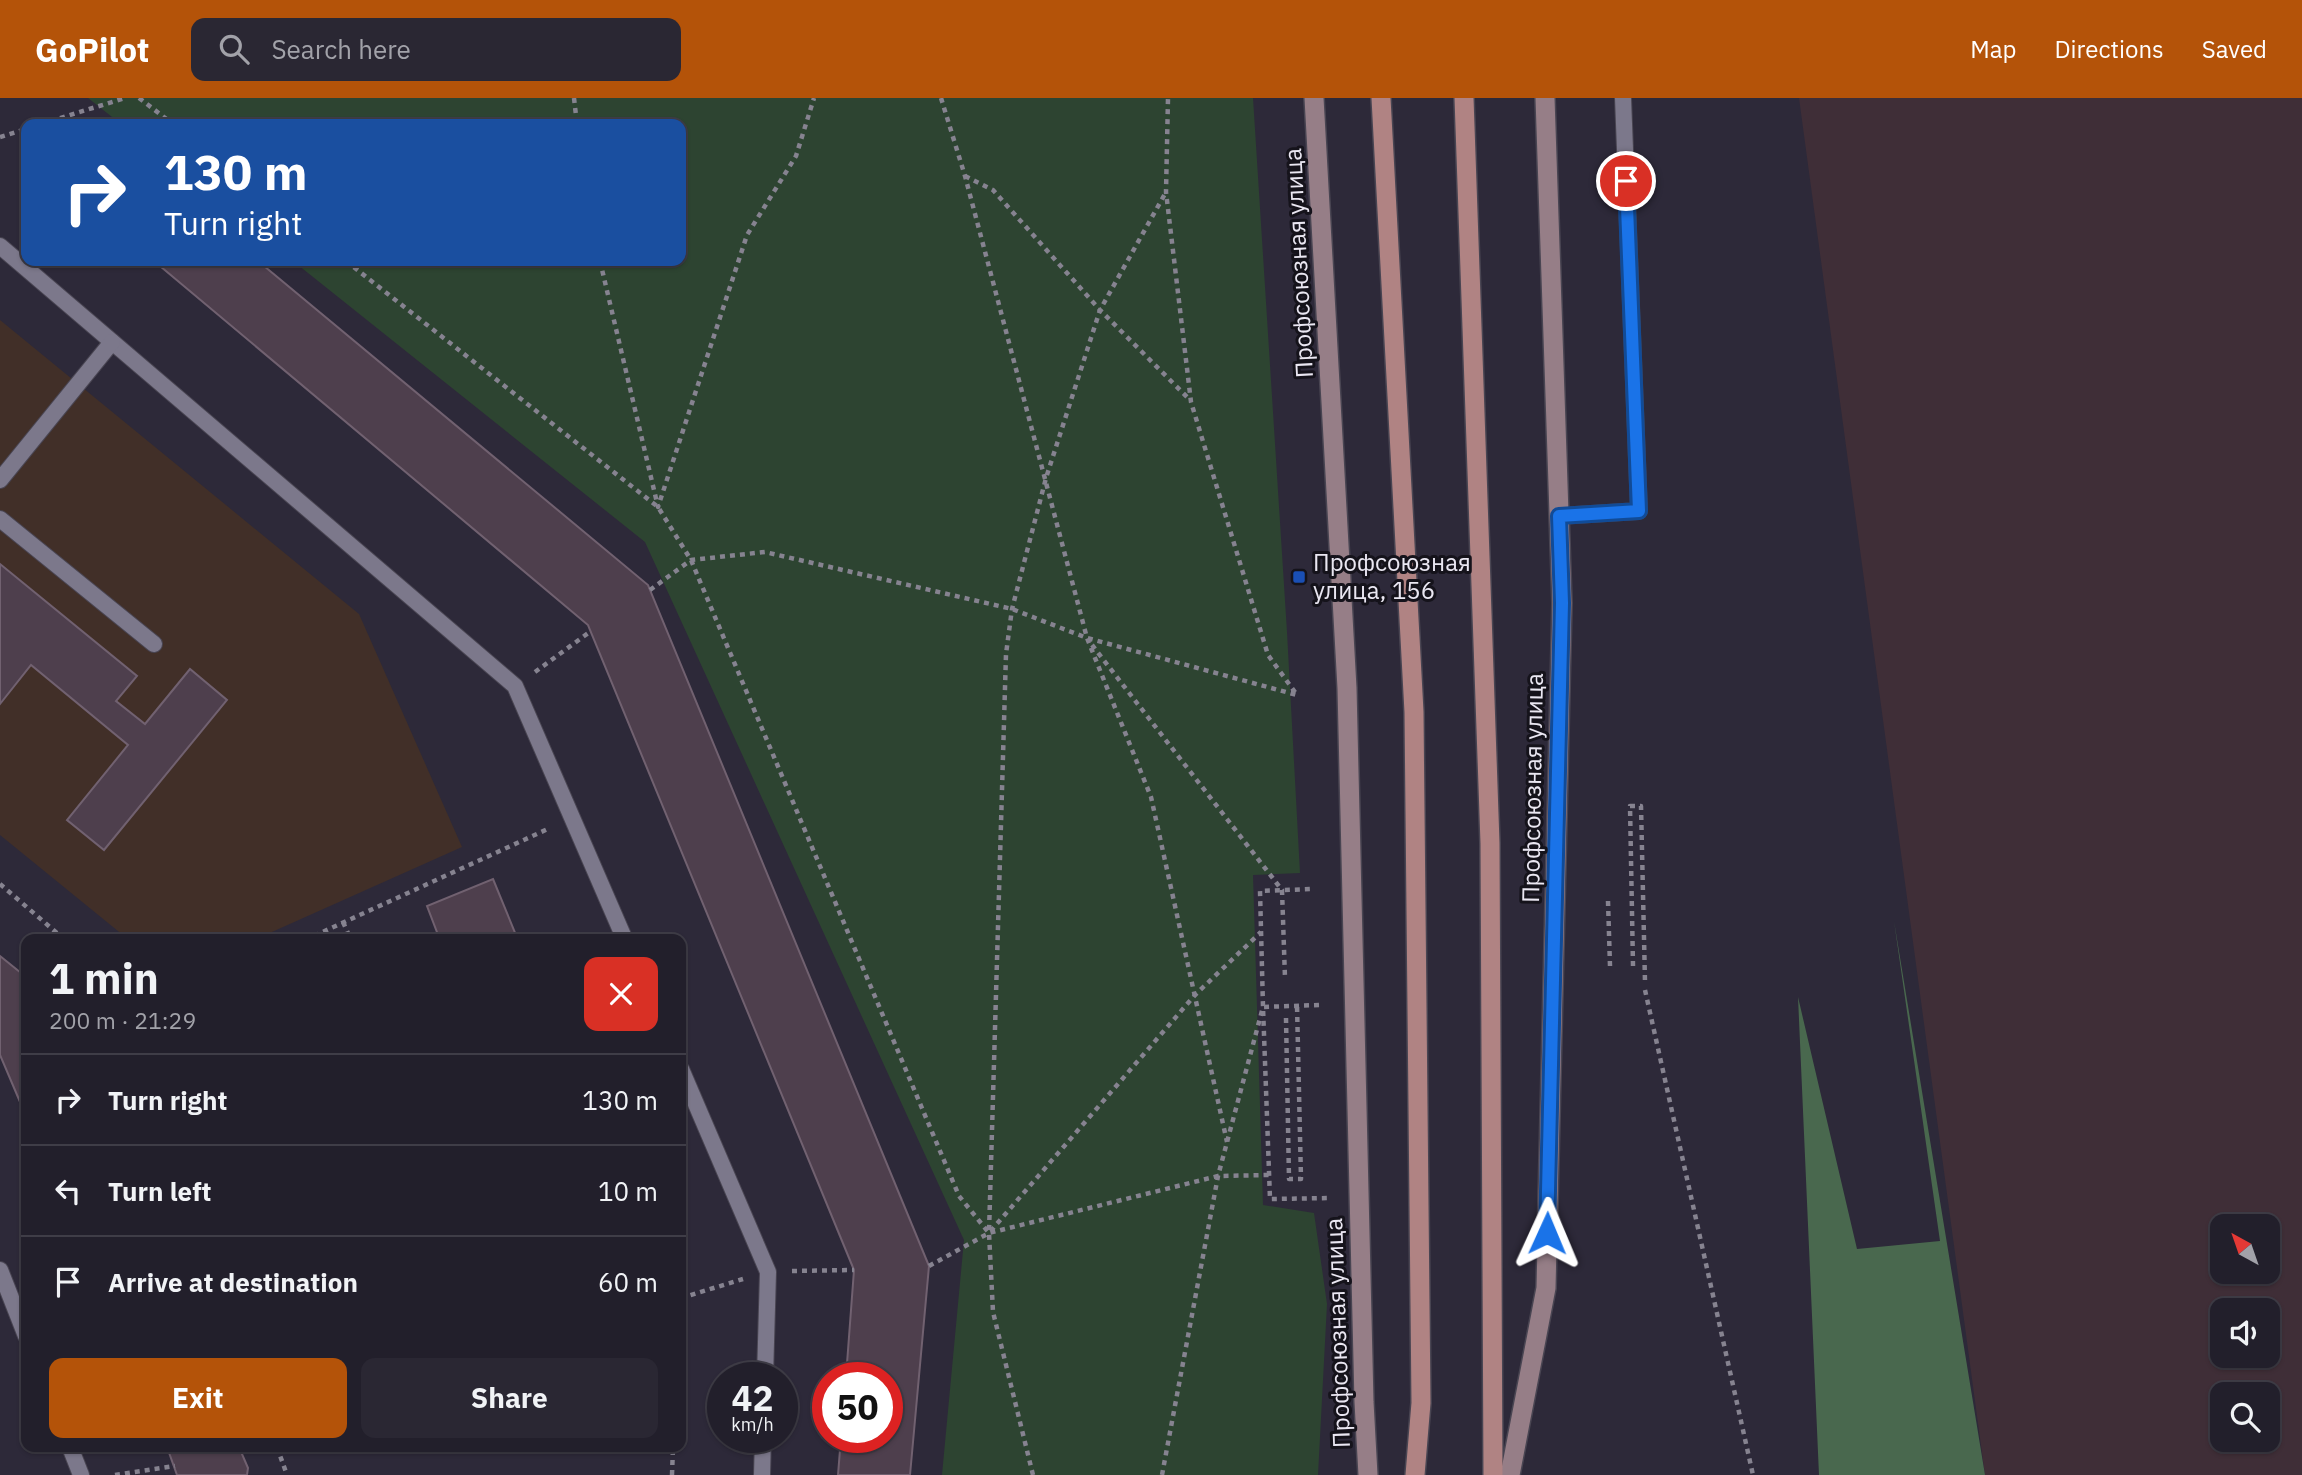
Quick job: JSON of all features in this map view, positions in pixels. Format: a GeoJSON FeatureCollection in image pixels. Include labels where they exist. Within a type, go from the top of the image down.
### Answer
{"type":"FeatureCollection","features":[{"type":"Feature","properties":{"kind":"main road","name":"Профсоюзная улица"},"geometry":{"type":"LineString","coordinates":[[1314,98],[1347,688],[1368,1475]]}},
{"type":"Feature","properties":{"kind":"main road","name":"Профсоюзная улица"},"geometry":{"type":"LineString","coordinates":[[1510,1475],[1546,1288],[1562,603],[1545,98]]}},
{"type":"Feature","properties":{"kind":"main road","name":"Профсоюзная улица"},"geometry":{"type":"LineString","coordinates":[[1464,101],[1490,843],[1493,1475]]}},
{"type":"Feature","properties":{"kind":"main road"},"geometry":{"type":"LineString","coordinates":[[1382,102],[1413,712],[1421,1389],[1415,1475]]}},
{"type":"Feature","properties":{"kind":"lane"},"geometry":{"type":"LineString","coordinates":[[1559,516],[1639,511],[1623,98]]}},
{"type":"Feature","properties":{"kind":"lane"},"geometry":{"type":"LineString","coordinates":[[0,246],[21,264]]}},
{"type":"Feature","properties":{"kind":"lane"},"geometry":{"type":"LineString","coordinates":[[24,266],[515,686],[622,934]]}},
{"type":"Feature","properties":{"kind":"lane"},"geometry":{"type":"LineString","coordinates":[[0,480],[113,342]]}},
{"type":"Feature","properties":{"kind":"lane"},"geometry":{"type":"LineString","coordinates":[[0,519],[154,644]]}},
{"type":"Feature","properties":{"kind":"lane"},"geometry":{"type":"LineString","coordinates":[[686,1081],[768,1272],[765,1362]]}},
{"type":"Feature","properties":{"kind":"lane"},"geometry":{"type":"LineString","coordinates":[[0,1270],[21,1323]]}},
{"type":"Feature","properties":{"kind":"lane"},"geometry":{"type":"LineString","coordinates":[[72,1452],[81,1475]]}},
{"type":"Feature","properties":{"kind":"lane"},"geometry":{"type":"LineString","coordinates":[[762,1475],[763,1453]]}},
{"type":"Feature","properties":{"kind":"path"},"geometry":{"type":"LineString","coordinates":[[57,119],[125,98]]}},
{"type":"Feature","properties":{"kind":"path"},"geometry":{"type":"LineString","coordinates":[[139,98],[166,119]]}},
{"type":"Feature","properties":{"kind":"path"},"geometry":{"type":"LineString","coordinates":[[574,98],[576,119]]}},
{"type":"Feature","properties":{"kind":"path"},"geometry":{"type":"LineString","coordinates":[[658,507],[747,235],[796,156],[814,98]]}},
{"type":"Feature","properties":{"kind":"path"},"geometry":{"type":"LineString","coordinates":[[941,98],[965,176],[1087,638],[1151,796],[1227,1143]]}},
{"type":"Feature","properties":{"kind":"path"},"geometry":{"type":"LineString","coordinates":[[650,590],[691,561],[765,552],[1012,609],[1087,638],[1297,695],[1268,655],[1191,402],[1166,192],[1168,98]]}},
{"type":"Feature","properties":{"kind":"path"},"geometry":{"type":"LineString","coordinates":[[0,137],[21,131]]}},
{"type":"Feature","properties":{"kind":"path"},"geometry":{"type":"LineString","coordinates":[[965,176],[993,190],[1100,310],[1191,402]]}},
{"type":"Feature","properties":{"kind":"path"},"geometry":{"type":"LineString","coordinates":[[1033,1475],[993,1312],[989,1233],[1006,654],[1012,609],[1046,478],[1100,310],[1166,192]]}},
{"type":"Feature","properties":{"kind":"path"},"geometry":{"type":"LineString","coordinates":[[352,266],[658,507]]}},
{"type":"Feature","properties":{"kind":"path"},"geometry":{"type":"LineString","coordinates":[[601,266],[658,507],[691,561],[959,1196],[989,1233]]}},
{"type":"Feature","properties":{"kind":"path"},"geometry":{"type":"LineString","coordinates":[[515,686],[591,631]]}},
{"type":"Feature","properties":{"kind":"path"},"geometry":{"type":"LineString","coordinates":[[1087,638],[1282,890],[1285,978]]}},
{"type":"Feature","properties":{"kind":"path"},"geometry":{"type":"LineString","coordinates":[[1633,965],[1630,806],[1641,806],[1645,982]]}},
{"type":"Feature","properties":{"kind":"path"},"geometry":{"type":"LineString","coordinates":[[318,934],[573,817]]}},
{"type":"Feature","properties":{"kind":"path"},"geometry":{"type":"LineString","coordinates":[[0,884],[58,934]]}},
{"type":"Feature","properties":{"kind":"path"},"geometry":{"type":"LineString","coordinates":[[1312,889],[1260,891],[1270,1199],[1330,1198]]}},
{"type":"Feature","properties":{"kind":"path"},"geometry":{"type":"LineString","coordinates":[[1608,901],[1610,966]]}},
{"type":"Feature","properties":{"kind":"path"},"geometry":{"type":"LineString","coordinates":[[343,922],[348,934]]}},
{"type":"Feature","properties":{"kind":"path"},"geometry":{"type":"LineString","coordinates":[[989,1233],[1195,995],[1261,932]]}},
{"type":"Feature","properties":{"kind":"path"},"geometry":{"type":"LineString","coordinates":[[1645,990],[1753,1475]]}},
{"type":"Feature","properties":{"kind":"path"},"geometry":{"type":"LineString","coordinates":[[1286,1018],[1289,1179],[1301,1179],[1297,1005]]}},
{"type":"Feature","properties":{"kind":"path"},"geometry":{"type":"LineString","coordinates":[[1263,1007],[1319,1005]]}},
{"type":"Feature","properties":{"kind":"path"},"geometry":{"type":"LineString","coordinates":[[1162,1475],[1218,1176],[1263,1007]]}},
{"type":"Feature","properties":{"kind":"path"},"geometry":{"type":"LineString","coordinates":[[929,1266],[989,1233],[1218,1176],[1270,1175]]}},
{"type":"Feature","properties":{"kind":"path"},"geometry":{"type":"LineString","coordinates":[[686,1297],[768,1272],[854,1270]]}},
{"type":"Feature","properties":{"kind":"path"},"geometry":{"type":"LineString","coordinates":[[279,1452],[287,1475]]}},
{"type":"Feature","properties":{"kind":"path"},"geometry":{"type":"LineString","coordinates":[[672,1475],[673,1452]]}},
{"type":"Feature","properties":{"kind":"path"},"geometry":{"type":"LineString","coordinates":[[116,1475],[175,1466]]}},
{"type":"Feature","properties":{"kind":"shaded area"},"geometry":{"type":"Polygon","coordinates":[[[1799,98],[2302,98],[2302,1475],[1985,1475],[1799,98]]]}},
{"type":"Feature","properties":{"kind":"shaded area"},"geometry":{"type":"Polygon","coordinates":[[[0,320],[359,614],[462,847],[267,934],[122,934],[0,835],[0,320]]]}},
{"type":"Feature","properties":{"kind":"green space"},"geometry":{"type":"Polygon","coordinates":[[[88,98],[1253,98],[1300,873],[1253,875],[1263,1205],[1314,1213],[1327,1304],[1318,1475],[942,1475],[964,1240],[645,542],[299,266],[686,266],[686,119],[115,119],[88,98]]]}},
{"type":"Feature","properties":{"kind":"green space"},"geometry":{"type":"Polygon","coordinates":[[[1894,921],[1985,1475],[1819,1475],[1798,997],[1857,1249],[1940,1241],[1894,921]]]}},
{"type":"Feature","properties":{"kind":"building"},"geometry":{"type":"Polygon","coordinates":[[[160,266],[264,266],[648,585],[929,1266],[910,1475],[838,1475],[840,1453],[903,1453],[903,1362],[847,1362],[854,1270],[588,625],[160,266]]]}},
{"type":"Feature","properties":{"kind":"building"},"geometry":{"type":"Polygon","coordinates":[[[0,564],[137,676],[116,701],[145,724],[190,669],[227,700],[104,850],[67,820],[128,745],[31,665],[0,704],[0,564]]]}},
{"type":"Feature","properties":{"kind":"building"},"geometry":{"type":"Polygon","coordinates":[[[493,879],[516,934],[438,934],[427,906],[493,879]]]}},
{"type":"Feature","properties":{"kind":"building"},"geometry":{"type":"Polygon","coordinates":[[[0,956],[21,973],[21,1104],[0,1055],[0,956]]]}},
{"type":"Feature","properties":{"kind":"building"},"geometry":{"type":"Polygon","coordinates":[[[169,1452],[241,1452],[248,1468],[247,1475],[177,1475],[169,1452]]]}},
{"type":"Feature","properties":{"kind":"place","name":"Профсоюзная улица, 156"},"geometry":{"type":"Point","coordinates":[1299,577]}},
{"type":"Feature","properties":{"kind":"route"},"geometry":{"type":"LineString","coordinates":[[1547,1233],[1562,603],[1559,516],[1639,511],[1626,181]]}}]}
